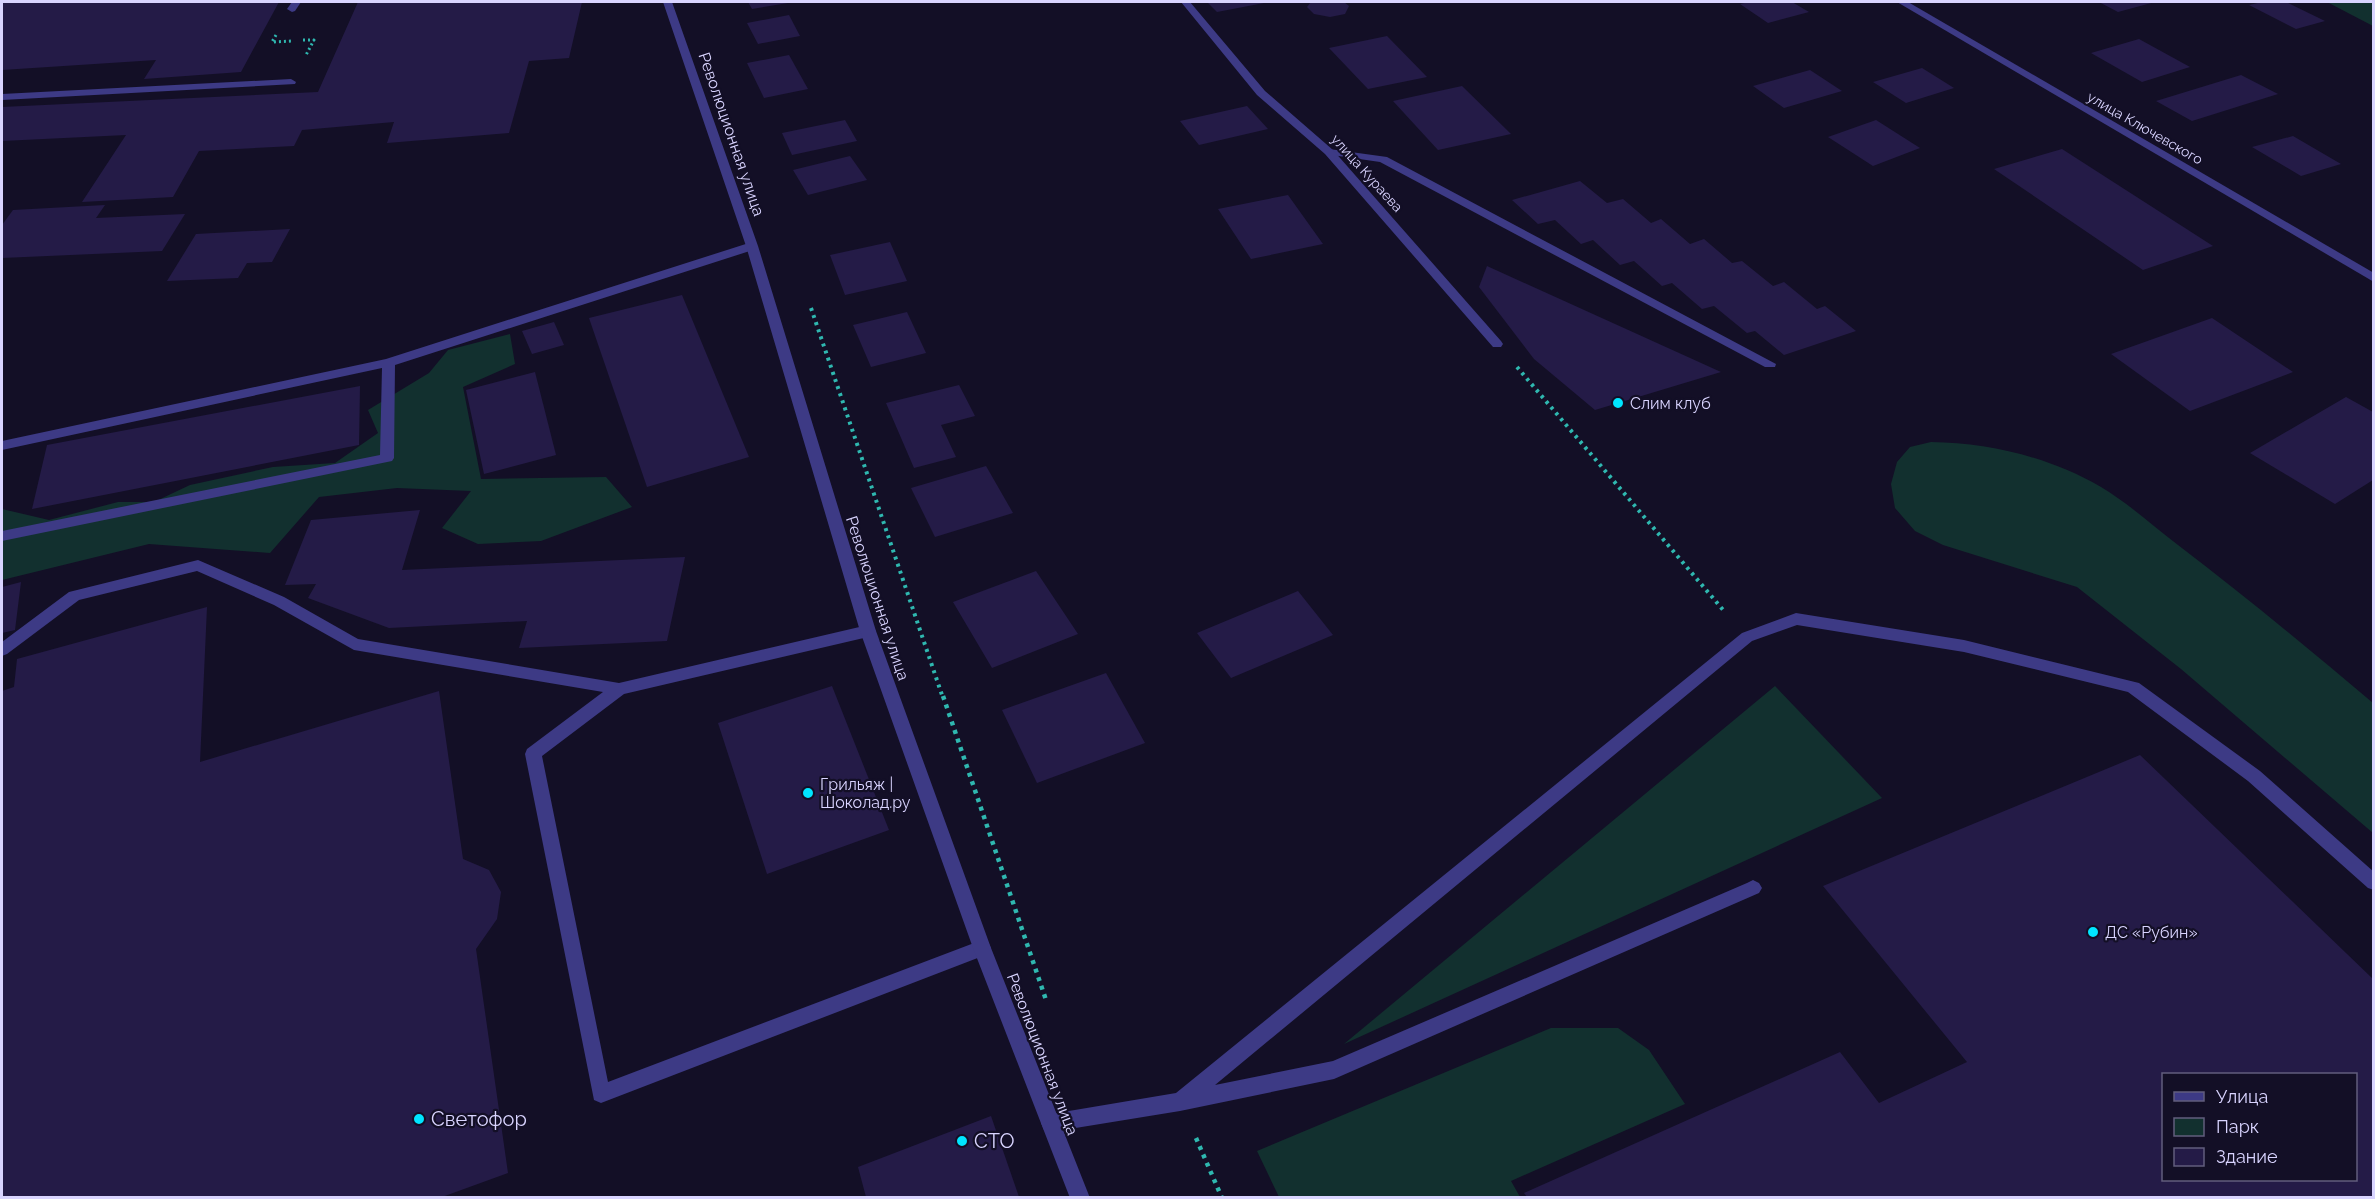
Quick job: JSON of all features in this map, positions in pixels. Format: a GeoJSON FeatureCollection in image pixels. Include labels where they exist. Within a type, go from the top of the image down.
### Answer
{"type":"FeatureCollection","features":[{"type":"Feature","properties":{"kind":"street","name":"Революционная улица"},"geometry":{"type":"LineString","coordinates":[[667,2],[752,246],[868,631],[982,948],[1080,1197]]}},
{"type":"Feature","properties":{"kind":"street","name":"улица Кураева"},"geometry":{"type":"LineString","coordinates":[[1185,2],[1261,93],[1329,152],[1497,344]]}},
{"type":"Feature","properties":{"kind":"street","name":"улица Ключевского"},"geometry":{"type":"LineString","coordinates":[[1902,2],[2373,278]]}},
{"type":"Feature","properties":{"kind":"street"},"geometry":{"type":"LineString","coordinates":[[2,97],[291,82]]}},
{"type":"Feature","properties":{"kind":"street"},"geometry":{"type":"LineString","coordinates":[[1329,152],[1383,159],[1770,364]]}},
{"type":"Feature","properties":{"kind":"street"},"geometry":{"type":"LineString","coordinates":[[2,445],[389,363],[752,246]]}},
{"type":"Feature","properties":{"kind":"street"},"geometry":{"type":"LineString","coordinates":[[2,536],[387,458],[389,363]]}},
{"type":"Feature","properties":{"kind":"street"},"geometry":{"type":"LineString","coordinates":[[2,650],[74,596],[198,565],[279,601],[354,644],[619,689],[868,631]]}},
{"type":"Feature","properties":{"kind":"street"},"geometry":{"type":"LineString","coordinates":[[1180,1102],[1747,637],[1796,619],[1964,646],[2133,687],[2254,776],[2373,883]]}},
{"type":"Feature","properties":{"kind":"street"},"geometry":{"type":"LineString","coordinates":[[619,689],[533,754],[602,1094],[982,948]]}},
{"type":"Feature","properties":{"kind":"street"},"geometry":{"type":"LineString","coordinates":[[1051,1123],[1180,1102],[1334,1070],[1753,888]]}},
{"type":"Feature","properties":{"kind":"path"},"geometry":{"type":"LineString","coordinates":[[291,82],[314,40],[272,42],[294,5]]}},
{"type":"Feature","properties":{"kind":"path"},"geometry":{"type":"LineString","coordinates":[[808,302],[1047,1004]]}},
{"type":"Feature","properties":{"kind":"path"},"geometry":{"type":"LineString","coordinates":[[1497,344],[1747,637]]}},
{"type":"Feature","properties":{"kind":"path"},"geometry":{"type":"LineString","coordinates":[[1180,1102],[1222,1197]]}},
{"type":"Feature","properties":{"kind":"green space"},"geometry":{"type":"Polygon","coordinates":[[[2327,2],[2373,2],[2373,26],[2327,2]]]}},
{"type":"Feature","properties":{"kind":"green space"},"geometry":{"type":"Polygon","coordinates":[[[510,334],[515,364],[463,387],[481,479],[606,477],[632,507],[541,541],[478,544],[442,528],[471,491],[397,488],[319,497],[270,553],[149,544],[2,580],[2,509],[49,520],[118,502],[154,502],[190,485],[273,467],[335,463],[378,433],[368,410],[429,373],[448,350],[510,334]]]}},
{"type":"Feature","properties":{"kind":"green space"},"geometry":{"type":"Polygon","coordinates":[[[1931,442],[1975,445],[2019,454],[2061,467],[2101,487],[2131,507],[2228,584],[2373,703],[2373,833],[2181,669],[2077,587],[1943,545],[1915,531],[1895,508],[1891,484],[1897,462],[1910,447],[1931,442]]]}},
{"type":"Feature","properties":{"kind":"green space"},"geometry":{"type":"Polygon","coordinates":[[[1775,686],[1882,798],[1344,1044],[1775,686]]]}},
{"type":"Feature","properties":{"kind":"green space"},"geometry":{"type":"Polygon","coordinates":[[[1551,1028],[1618,1028],[1649,1050],[1685,1104],[1511,1181],[1520,1197],[1279,1197],[1257,1151],[1551,1028]]]}},
{"type":"Feature","properties":{"kind":"building"},"geometry":{"type":"Polygon","coordinates":[[[2,2],[279,2],[241,72],[144,79],[156,60],[2,70],[2,2]]]}},
{"type":"Feature","properties":{"kind":"building"},"geometry":{"type":"Polygon","coordinates":[[[358,2],[582,2],[569,58],[529,61],[509,133],[387,143],[394,122],[302,130],[294,146],[199,151],[173,197],[82,202],[126,135],[2,141],[2,107],[318,92],[358,2]]]}},
{"type":"Feature","properties":{"kind":"building"},"geometry":{"type":"Polygon","coordinates":[[[748,2],[788,2],[788,3],[752,9],[748,2]]]}},
{"type":"Feature","properties":{"kind":"building"},"geometry":{"type":"Polygon","coordinates":[[[1207,2],[1264,2],[1264,3],[1217,12],[1207,2]]]}},
{"type":"Feature","properties":{"kind":"building"},"geometry":{"type":"Polygon","coordinates":[[[1311,2],[1344,2],[1349,6],[1345,14],[1330,17],[1314,14],[1307,7],[1311,2]]]}},
{"type":"Feature","properties":{"kind":"building"},"geometry":{"type":"Polygon","coordinates":[[[1792,2],[1809,12],[1768,23],[1740,4],[1792,2]]]}},
{"type":"Feature","properties":{"kind":"building"},"geometry":{"type":"Polygon","coordinates":[[[2099,2],[2155,2],[2118,12],[2099,2]]]}},
{"type":"Feature","properties":{"kind":"building"},"geometry":{"type":"Polygon","coordinates":[[[2262,2],[2286,2],[2325,21],[2296,29],[2249,5],[2262,2]]]}},
{"type":"Feature","properties":{"kind":"building"},"geometry":{"type":"Polygon","coordinates":[[[789,15],[800,36],[758,44],[747,23],[789,15]]]}},
{"type":"Feature","properties":{"kind":"building"},"geometry":{"type":"Polygon","coordinates":[[[1387,36],[1427,77],[1368,89],[1329,48],[1387,36]]]}},
{"type":"Feature","properties":{"kind":"building"},"geometry":{"type":"Polygon","coordinates":[[[2139,39],[2190,67],[2142,82],[2091,53],[2139,39]]]}},
{"type":"Feature","properties":{"kind":"building"},"geometry":{"type":"Polygon","coordinates":[[[789,55],[808,89],[764,98],[747,63],[789,55]]]}},
{"type":"Feature","properties":{"kind":"building"},"geometry":{"type":"Polygon","coordinates":[[[1922,68],[1954,88],[1906,103],[1873,82],[1922,68]]]}},
{"type":"Feature","properties":{"kind":"building"},"geometry":{"type":"Polygon","coordinates":[[[1810,70],[1842,91],[1784,108],[1753,86],[1810,70]]]}},
{"type":"Feature","properties":{"kind":"building"},"geometry":{"type":"Polygon","coordinates":[[[2241,75],[2278,94],[2192,121],[2156,101],[2241,75]]]}},
{"type":"Feature","properties":{"kind":"building"},"geometry":{"type":"Polygon","coordinates":[[[1462,86],[1511,134],[1438,150],[1393,101],[1462,86]]]}},
{"type":"Feature","properties":{"kind":"building"},"geometry":{"type":"Polygon","coordinates":[[[1247,106],[1268,129],[1199,145],[1180,121],[1247,106]]]}},
{"type":"Feature","properties":{"kind":"building"},"geometry":{"type":"Polygon","coordinates":[[[845,120],[857,141],[792,155],[782,133],[845,120]]]}},
{"type":"Feature","properties":{"kind":"building"},"geometry":{"type":"Polygon","coordinates":[[[1876,120],[1920,148],[1873,166],[1828,137],[1876,120]]]}},
{"type":"Feature","properties":{"kind":"building"},"geometry":{"type":"Polygon","coordinates":[[[2293,136],[2341,164],[2301,176],[2252,147],[2293,136]]]}},
{"type":"Feature","properties":{"kind":"building"},"geometry":{"type":"Polygon","coordinates":[[[2062,149],[2213,246],[2143,270],[1994,169],[2062,149]]]}},
{"type":"Feature","properties":{"kind":"building"},"geometry":{"type":"Polygon","coordinates":[[[850,156],[867,180],[808,195],[793,170],[850,156]]]}},
{"type":"Feature","properties":{"kind":"building"},"geometry":{"type":"Polygon","coordinates":[[[1580,181],[1607,203],[1623,199],[1651,223],[1661,219],[1690,244],[1704,239],[1732,263],[1742,261],[1773,286],[1784,282],[1817,309],[1825,306],[1856,331],[1784,355],[1755,331],[1747,333],[1714,306],[1702,309],[1672,283],[1662,286],[1634,261],[1620,265],[1593,240],[1581,244],[1555,220],[1538,224],[1512,200],[1580,181]]]}},
{"type":"Feature","properties":{"kind":"building"},"geometry":{"type":"Polygon","coordinates":[[[1288,195],[1323,244],[1251,259],[1218,209],[1288,195]]]}},
{"type":"Feature","properties":{"kind":"building"},"geometry":{"type":"Polygon","coordinates":[[[105,205],[96,218],[185,214],[162,251],[2,258],[2,225],[13,210],[105,205]]]}},
{"type":"Feature","properties":{"kind":"building"},"geometry":{"type":"Polygon","coordinates":[[[290,229],[272,262],[247,263],[238,278],[167,281],[196,234],[290,229]]]}},
{"type":"Feature","properties":{"kind":"building"},"geometry":{"type":"Polygon","coordinates":[[[890,242],[907,281],[845,295],[830,255],[890,242]]]}},
{"type":"Feature","properties":{"kind":"building"},"geometry":{"type":"Polygon","coordinates":[[[1487,266],[1721,372],[1595,410],[1534,359],[1479,287],[1487,266]]]}},
{"type":"Feature","properties":{"kind":"building"},"geometry":{"type":"Polygon","coordinates":[[[682,295],[749,457],[647,487],[589,318],[682,295]]]}},
{"type":"Feature","properties":{"kind":"building"},"geometry":{"type":"Polygon","coordinates":[[[907,312],[926,353],[871,367],[853,325],[907,312]]]}},
{"type":"Feature","properties":{"kind":"building"},"geometry":{"type":"Polygon","coordinates":[[[2212,318],[2293,372],[2190,411],[2111,354],[2212,318]]]}},
{"type":"Feature","properties":{"kind":"building"},"geometry":{"type":"Polygon","coordinates":[[[554,322],[564,345],[532,354],[522,331],[554,322]]]}},
{"type":"Feature","properties":{"kind":"building"},"geometry":{"type":"Polygon","coordinates":[[[535,372],[556,455],[484,474],[466,390],[535,372]]]}},
{"type":"Feature","properties":{"kind":"building"},"geometry":{"type":"Polygon","coordinates":[[[959,385],[975,416],[941,425],[956,457],[914,468],[886,403],[959,385]]]}},
{"type":"Feature","properties":{"kind":"building"},"geometry":{"type":"Polygon","coordinates":[[[360,386],[359,445],[32,509],[47,445],[360,386]]]}},
{"type":"Feature","properties":{"kind":"building"},"geometry":{"type":"Polygon","coordinates":[[[2346,397],[2373,412],[2373,480],[2335,504],[2250,453],[2346,397]]]}},
{"type":"Feature","properties":{"kind":"building"},"geometry":{"type":"Polygon","coordinates":[[[986,466],[1013,513],[935,537],[911,488],[986,466]]]}},
{"type":"Feature","properties":{"kind":"building"},"geometry":{"type":"Polygon","coordinates":[[[420,510],[402,570],[685,557],[667,641],[519,648],[527,621],[389,628],[308,598],[316,584],[285,585],[311,520],[420,510]]]}},
{"type":"Feature","properties":{"kind":"building"},"geometry":{"type":"Polygon","coordinates":[[[1036,571],[1078,634],[992,668],[953,602],[1036,571]]]}},
{"type":"Feature","properties":{"kind":"building"},"geometry":{"type":"Polygon","coordinates":[[[21,582],[15,630],[2,633],[2,587],[21,582]]]}},
{"type":"Feature","properties":{"kind":"building"},"geometry":{"type":"Polygon","coordinates":[[[1298,591],[1333,635],[1231,678],[1197,633],[1298,591]]]}},
{"type":"Feature","properties":{"kind":"building"},"geometry":{"type":"Polygon","coordinates":[[[207,607],[200,762],[439,691],[463,859],[489,870],[501,892],[497,919],[476,949],[508,1173],[442,1197],[2,1197],[2,691],[14,687],[17,659],[207,607]]]}},
{"type":"Feature","properties":{"kind":"building"},"geometry":{"type":"Polygon","coordinates":[[[1106,673],[1145,743],[1037,783],[1002,710],[1106,673]]]}},
{"type":"Feature","properties":{"kind":"building","name":"Грильяж | Шоколад.ру"},"geometry":{"type":"Polygon","coordinates":[[[832,686],[889,830],[767,874],[718,723],[832,686]]]}},
{"type":"Feature","properties":{"kind":"building","name":"ДС «Рубин»"},"geometry":{"type":"Polygon","coordinates":[[[2140,755],[2373,979],[2373,1197],[1527,1197],[1524,1193],[1840,1052],[1879,1103],[1967,1062],[1823,886],[2140,755]]]}},
{"type":"Feature","properties":{"kind":"building","name":"СТО"},"geometry":{"type":"Polygon","coordinates":[[[991,1116],[1019,1197],[866,1197],[858,1167],[991,1116]]]}},
{"type":"Feature","properties":{"kind":"place","name":"Слим клуб"},"geometry":{"type":"Point","coordinates":[1618,403]}},
{"type":"Feature","properties":{"kind":"place","name":"Грильяж | Шоколад.ру"},"geometry":{"type":"Point","coordinates":[808,793]}},
{"type":"Feature","properties":{"kind":"place","name":"ДС «Рубин»"},"geometry":{"type":"Point","coordinates":[2093,932]}},
{"type":"Feature","properties":{"kind":"place","name":"Светофор"},"geometry":{"type":"Point","coordinates":[419,1119]}},
{"type":"Feature","properties":{"kind":"place","name":"СТО"},"geometry":{"type":"Point","coordinates":[962,1141]}}]}
